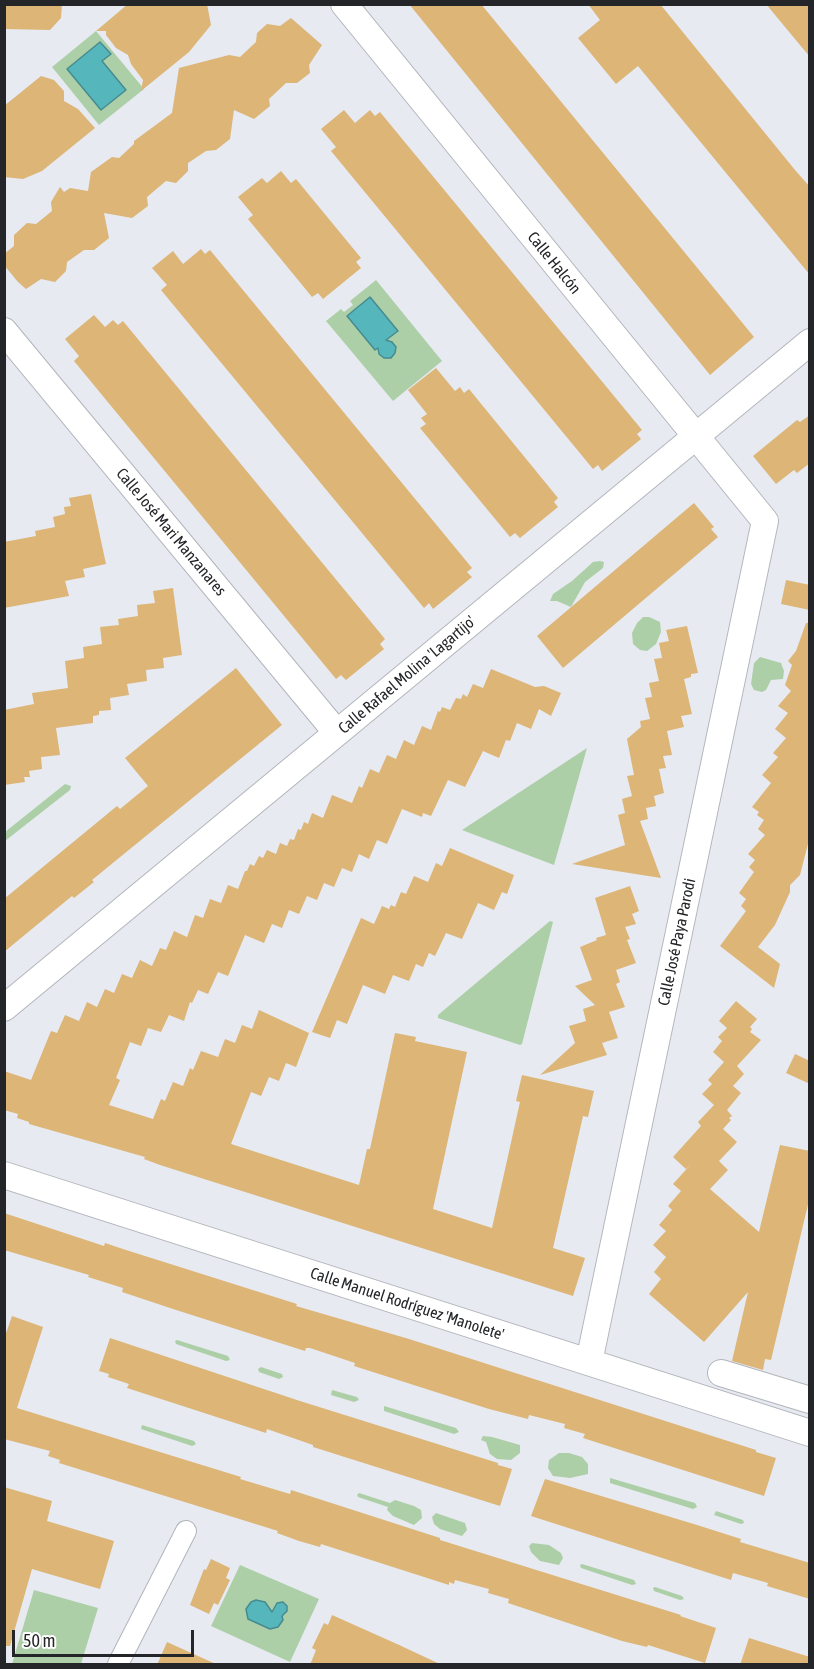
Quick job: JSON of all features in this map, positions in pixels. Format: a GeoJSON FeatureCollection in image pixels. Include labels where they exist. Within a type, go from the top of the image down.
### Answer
{"type":"FeatureCollection","features":[{"type":"Feature","properties":{"kind":"street","name":"Calle Halcón"},"geometry":{"type":"LineString","coordinates":[[344,4],[765,521]]}},
{"type":"Feature","properties":{"kind":"street","name":"Calle José Mari Manzanares"},"geometry":{"type":"LineString","coordinates":[[4,331],[337,733]]}},
{"type":"Feature","properties":{"kind":"street","name":"Calle Rafael Molina 'Lagartijo'"},"geometry":{"type":"LineString","coordinates":[[4,1008],[810,342]]}},
{"type":"Feature","properties":{"kind":"street","name":"Calle José Paya Parodi"},"geometry":{"type":"LineString","coordinates":[[589,1362],[765,521]]}},
{"type":"Feature","properties":{"kind":"street","name":"Calle Manuel Rodríguez 'Manolete'"},"geometry":{"type":"LineString","coordinates":[[4,1175],[810,1433]]}},
{"type":"Feature","properties":{"kind":"street"},"geometry":{"type":"LineString","coordinates":[[720,1373],[810,1400]]}},
{"type":"Feature","properties":{"kind":"street"},"geometry":{"type":"LineString","coordinates":[[118,1665],[186,1531]]}},
{"type":"Feature","properties":{"kind":"green space"},"geometry":{"type":"Polygon","coordinates":[[[96,31],[144,89],[99,125],[52,67],[96,31]]]}},
{"type":"Feature","properties":{"kind":"green space"},"geometry":{"type":"Polygon","coordinates":[[[376,280],[442,361],[393,401],[326,321],[341,309],[344,312],[353,305],[350,301],[376,280]]]}},
{"type":"Feature","properties":{"kind":"green space"},"geometry":{"type":"Polygon","coordinates":[[[593,562],[604,562],[603,568],[585,582],[571,607],[557,601],[550,601],[553,594],[593,562]]]}},
{"type":"Feature","properties":{"kind":"green space"},"geometry":{"type":"Polygon","coordinates":[[[643,617],[660,622],[661,632],[656,644],[647,651],[640,650],[633,644],[632,633],[643,617]]]}},
{"type":"Feature","properties":{"kind":"green space"},"geometry":{"type":"Polygon","coordinates":[[[760,657],[781,663],[784,671],[783,679],[771,680],[766,690],[762,692],[754,690],[751,684],[754,663],[760,657]]]}},
{"type":"Feature","properties":{"kind":"green space"},"geometry":{"type":"Polygon","coordinates":[[[587,748],[554,865],[462,830],[587,748]]]}},
{"type":"Feature","properties":{"kind":"green space"},"geometry":{"type":"Polygon","coordinates":[[[65,784],[71,786],[70,790],[5,841],[5,832],[65,784]]]}},
{"type":"Feature","properties":{"kind":"green space"},"geometry":{"type":"Polygon","coordinates":[[[550,921],[553,922],[522,1044],[438,1018],[438,1015],[550,921]]]}},
{"type":"Feature","properties":{"kind":"green space"},"geometry":{"type":"Polygon","coordinates":[[[177,1340],[228,1356],[230,1360],[226,1361],[176,1344],[177,1340]]]}},
{"type":"Feature","properties":{"kind":"green space"},"geometry":{"type":"Polygon","coordinates":[[[261,1367],[282,1374],[283,1377],[279,1379],[259,1372],[258,1369],[261,1367]]]}},
{"type":"Feature","properties":{"kind":"green space"},"geometry":{"type":"Polygon","coordinates":[[[332,1390],[357,1397],[359,1400],[354,1402],[331,1395],[332,1390]]]}},
{"type":"Feature","properties":{"kind":"green space"},"geometry":{"type":"Polygon","coordinates":[[[384,1406],[456,1428],[459,1432],[454,1434],[384,1411],[384,1406]]]}},
{"type":"Feature","properties":{"kind":"green space"},"geometry":{"type":"Polygon","coordinates":[[[142,1425],[194,1441],[196,1444],[192,1446],[141,1429],[142,1425]]]}},
{"type":"Feature","properties":{"kind":"green space"},"geometry":{"type":"Polygon","coordinates":[[[483,1436],[520,1445],[520,1453],[511,1460],[497,1459],[490,1454],[486,1442],[481,1440],[483,1436]]]}},
{"type":"Feature","properties":{"kind":"green space"},"geometry":{"type":"Polygon","coordinates":[[[559,1453],[582,1457],[588,1464],[588,1474],[570,1478],[553,1476],[548,1468],[549,1460],[559,1453]]]}},
{"type":"Feature","properties":{"kind":"green space"},"geometry":{"type":"Polygon","coordinates":[[[610,1478],[695,1503],[697,1507],[693,1509],[610,1483],[610,1478]]]}},
{"type":"Feature","properties":{"kind":"green space"},"geometry":{"type":"Polygon","coordinates":[[[359,1493],[390,1503],[395,1500],[414,1506],[421,1510],[422,1518],[414,1525],[393,1516],[387,1510],[388,1507],[358,1497],[359,1493]]]}},
{"type":"Feature","properties":{"kind":"green space"},"geometry":{"type":"Polygon","coordinates":[[[716,1511],[743,1520],[744,1523],[714,1515],[716,1511]]]}},
{"type":"Feature","properties":{"kind":"green space"},"geometry":{"type":"Polygon","coordinates":[[[436,1513],[465,1523],[467,1530],[462,1536],[440,1529],[434,1524],[432,1517],[436,1513]]]}},
{"type":"Feature","properties":{"kind":"green space"},"geometry":{"type":"Polygon","coordinates":[[[532,1543],[549,1545],[561,1553],[563,1558],[559,1565],[540,1561],[531,1552],[529,1546],[532,1543]]]}},
{"type":"Feature","properties":{"kind":"green space"},"geometry":{"type":"Polygon","coordinates":[[[582,1564],[634,1580],[636,1584],[632,1585],[581,1568],[582,1564]]]}},
{"type":"Feature","properties":{"kind":"green space"},"geometry":{"type":"Polygon","coordinates":[[[240,1565],[319,1599],[290,1662],[211,1626],[240,1565]]]}},
{"type":"Feature","properties":{"kind":"green space"},"geometry":{"type":"Polygon","coordinates":[[[655,1587],[682,1596],[684,1599],[680,1600],[654,1591],[655,1587]]]}},
{"type":"Feature","properties":{"kind":"green space"},"geometry":{"type":"Polygon","coordinates":[[[34,1590],[98,1608],[81,1664],[12,1664],[34,1590]]]}},
{"type":"Feature","properties":{"kind":"water"},"geometry":{"type":"Polygon","coordinates":[[[100,42],[111,54],[102,61],[126,90],[101,110],[67,69],[100,42]]]}},
{"type":"Feature","properties":{"kind":"water"},"geometry":{"type":"Polygon","coordinates":[[[370,297],[398,331],[386,340],[392,342],[396,347],[391,358],[384,358],[379,354],[378,348],[375,350],[347,316],[370,297]]]}},
{"type":"Feature","properties":{"kind":"water"},"geometry":{"type":"Polygon","coordinates":[[[256,1600],[265,1602],[272,1612],[277,1603],[283,1602],[287,1606],[287,1611],[282,1616],[283,1620],[278,1627],[270,1629],[248,1619],[246,1609],[251,1602],[256,1600]]]}},
{"type":"Feature","properties":{"kind":"building"},"geometry":{"type":"Polygon","coordinates":[[[4,4],[62,4],[61,18],[50,30],[4,29],[4,4]]]}},
{"type":"Feature","properties":{"kind":"building"},"geometry":{"type":"Polygon","coordinates":[[[128,4],[207,4],[211,25],[189,52],[141,91],[143,80],[131,64],[128,55],[116,48],[106,35],[106,31],[96,31],[128,4]]]}},
{"type":"Feature","properties":{"kind":"building"},"geometry":{"type":"Polygon","coordinates":[[[409,4],[481,4],[754,337],[710,375],[409,4]]]}},
{"type":"Feature","properties":{"kind":"building"},"geometry":{"type":"Polygon","coordinates":[[[588,4],[660,4],[810,187],[810,275],[638,66],[616,84],[578,38],[600,20],[588,4]]]}},
{"type":"Feature","properties":{"kind":"building"},"geometry":{"type":"Polygon","coordinates":[[[766,4],[810,4],[810,57],[785,27],[766,4]]]}},
{"type":"Feature","properties":{"kind":"building"},"geometry":{"type":"Polygon","coordinates":[[[291,18],[322,45],[309,65],[310,73],[297,83],[286,83],[269,99],[270,106],[254,119],[234,110],[230,139],[216,150],[206,151],[188,163],[188,171],[176,183],[166,181],[147,197],[148,206],[132,218],[104,213],[109,238],[94,250],[84,250],[67,262],[66,271],[55,282],[41,279],[26,289],[18,282],[4,265],[4,254],[14,246],[14,235],[27,223],[36,224],[52,211],[51,202],[60,187],[64,192],[70,188],[88,191],[91,172],[112,157],[119,158],[134,144],[134,141],[172,113],[179,68],[229,55],[240,57],[256,42],[257,33],[267,24],[280,26],[291,18]]]}},
{"type":"Feature","properties":{"kind":"building"},"geometry":{"type":"Polygon","coordinates":[[[41,76],[54,80],[64,91],[64,101],[78,109],[95,128],[42,171],[23,179],[4,177],[4,106],[41,76]]]}},
{"type":"Feature","properties":{"kind":"building"},"geometry":{"type":"Polygon","coordinates":[[[344,110],[355,123],[370,110],[375,116],[380,112],[642,430],[637,434],[641,439],[602,471],[598,465],[593,469],[331,151],[336,147],[321,129],[344,110]]]}},
{"type":"Feature","properties":{"kind":"building"},"geometry":{"type":"Polygon","coordinates":[[[281,171],[291,183],[296,179],[361,258],[356,262],[361,268],[323,299],[318,293],[312,297],[248,219],[253,215],[238,197],[262,178],[267,183],[281,171]]]}},
{"type":"Feature","properties":{"kind":"building"},"geometry":{"type":"Polygon","coordinates":[[[201,249],[205,254],[210,250],[472,568],[467,572],[472,577],[433,609],[429,603],[424,608],[161,290],[167,285],[152,268],[173,251],[183,264],[201,249]]]}},
{"type":"Feature","properties":{"kind":"building"},"geometry":{"type":"Polygon","coordinates":[[[94,315],[105,327],[113,320],[118,325],[123,321],[385,639],[380,644],[384,649],[346,680],[341,675],[336,679],[74,361],[79,356],[65,339],[94,315]]]}},
{"type":"Feature","properties":{"kind":"building"},"geometry":{"type":"Polygon","coordinates":[[[436,368],[455,391],[460,387],[464,393],[469,389],[558,498],[554,502],[558,507],[520,538],[515,533],[510,537],[420,428],[426,424],[421,418],[427,414],[408,390],[436,368]]]}},
{"type":"Feature","properties":{"kind":"building"},"geometry":{"type":"Polygon","coordinates":[[[810,415],[810,463],[797,473],[794,470],[776,484],[753,456],[797,420],[800,422],[810,415]]]}},
{"type":"Feature","properties":{"kind":"building"},"geometry":{"type":"Polygon","coordinates":[[[91,494],[106,564],[83,569],[85,577],[65,581],[69,596],[4,608],[4,542],[36,536],[35,531],[55,527],[53,517],[65,514],[64,507],[71,506],[69,498],[91,494]]]}},
{"type":"Feature","properties":{"kind":"building"},"geometry":{"type":"Polygon","coordinates":[[[694,503],[714,527],[711,529],[718,537],[563,668],[537,636],[694,503]]]}},
{"type":"Feature","properties":{"kind":"building"},"geometry":{"type":"Polygon","coordinates":[[[786,580],[810,585],[810,610],[781,604],[786,580]]]}},
{"type":"Feature","properties":{"kind":"building"},"geometry":{"type":"Polygon","coordinates":[[[173,588],[182,655],[163,658],[164,668],[146,670],[147,681],[127,684],[129,695],[110,698],[111,710],[99,711],[99,715],[93,716],[93,723],[56,728],[60,755],[41,757],[42,769],[29,771],[30,777],[24,777],[25,782],[4,785],[4,710],[34,704],[32,693],[68,688],[65,661],[84,658],[83,647],[102,644],[100,627],[119,625],[118,619],[138,616],[137,605],[155,603],[153,591],[173,588]]]}},
{"type":"Feature","properties":{"kind":"building"},"geometry":{"type":"Polygon","coordinates":[[[806,623],[810,623],[810,836],[800,875],[790,885],[790,892],[775,925],[758,947],[780,964],[774,988],[720,946],[746,911],[741,906],[746,899],[739,893],[754,872],[749,867],[755,860],[748,854],[765,835],[758,829],[764,820],[752,807],[771,783],[762,775],[778,757],[773,753],[786,738],[775,729],[788,713],[778,706],[791,691],[785,685],[792,665],[788,661],[796,651],[806,623]]]}},
{"type":"Feature","properties":{"kind":"building"},"geometry":{"type":"Polygon","coordinates":[[[687,626],[698,673],[691,674],[691,677],[684,679],[692,714],[681,716],[684,727],[667,731],[672,755],[663,756],[666,768],[659,769],[664,793],[654,796],[656,806],[646,808],[648,819],[640,821],[661,878],[572,864],[625,845],[618,815],[625,813],[622,799],[632,796],[627,776],[634,775],[627,739],[641,727],[640,721],[650,719],[645,698],[652,697],[649,683],[659,681],[654,659],[662,658],[659,643],[669,641],[666,630],[687,626]]]}},
{"type":"Feature","properties":{"kind":"building"},"geometry":{"type":"Polygon","coordinates":[[[236,668],[282,725],[92,880],[94,882],[74,898],[72,896],[4,952],[4,899],[117,806],[120,809],[148,786],[125,758],[236,668]]]}},
{"type":"Feature","properties":{"kind":"building"},"geometry":{"type":"Polygon","coordinates":[[[491,669],[535,687],[544,686],[561,693],[551,716],[539,709],[531,729],[517,723],[510,741],[506,740],[499,758],[483,751],[465,787],[448,780],[431,816],[423,813],[422,817],[402,809],[387,844],[377,840],[369,859],[359,854],[352,872],[342,868],[334,887],[324,883],[317,900],[307,896],[299,914],[289,910],[282,928],[272,924],[264,943],[245,935],[228,976],[218,972],[208,994],[198,990],[192,1003],[190,1002],[184,1021],[169,1015],[161,1032],[148,1028],[141,1046],[130,1042],[116,1078],[120,1080],[109,1105],[153,1119],[161,1099],[165,1101],[173,1082],[183,1086],[190,1068],[193,1070],[201,1051],[218,1057],[225,1039],[235,1043],[242,1025],[252,1029],[259,1010],[309,1033],[296,1067],[286,1063],[279,1081],[269,1077],[261,1096],[251,1092],[231,1144],[359,1185],[367,1149],[370,1149],[395,1033],[416,1037],[415,1041],[467,1052],[433,1209],[492,1228],[520,1102],[516,1101],[522,1075],[594,1091],[588,1117],[583,1116],[553,1248],[585,1258],[573,1296],[160,1165],[144,1159],[145,1157],[29,1124],[17,1118],[18,1114],[4,1110],[4,1071],[31,1080],[51,1031],[57,1033],[65,1015],[79,1021],[87,1002],[97,1007],[105,989],[114,993],[122,974],[132,978],[140,960],[152,966],[160,948],[166,950],[174,931],[187,937],[195,915],[203,918],[210,899],[221,903],[228,885],[238,889],[245,871],[250,864],[254,866],[259,856],[263,858],[267,850],[276,854],[280,843],[287,846],[290,839],[294,840],[298,829],[301,830],[304,822],[308,824],[312,813],[323,818],[332,795],[352,803],[359,786],[362,788],[370,769],[379,773],[387,755],[396,759],[404,740],[414,745],[422,726],[431,730],[438,711],[440,712],[442,707],[450,710],[456,698],[461,699],[463,694],[467,697],[473,684],[483,688],[491,669]]]}},
{"type":"Feature","properties":{"kind":"building"},"geometry":{"type":"Polygon","coordinates":[[[450,848],[514,875],[507,894],[502,892],[494,910],[478,903],[462,939],[446,933],[435,956],[429,953],[423,967],[416,964],[409,981],[393,975],[385,994],[363,985],[347,1024],[337,1020],[330,1038],[312,1032],[361,918],[374,924],[382,906],[389,909],[391,905],[395,907],[401,892],[406,894],[414,876],[428,882],[436,863],[442,866],[450,848]]]}},
{"type":"Feature","properties":{"kind":"building"},"geometry":{"type":"Polygon","coordinates":[[[630,886],[639,911],[632,914],[636,924],[625,927],[630,939],[627,940],[636,963],[616,970],[620,982],[616,984],[625,1007],[609,1012],[618,1038],[602,1043],[607,1055],[540,1075],[575,1043],[569,1026],[586,1021],[583,1009],[595,1005],[575,986],[592,980],[580,947],[606,935],[595,898],[630,886]]]}},
{"type":"Feature","properties":{"kind":"building"},"geometry":{"type":"Polygon","coordinates":[[[736,1001],[757,1019],[750,1027],[752,1029],[750,1032],[761,1040],[737,1066],[744,1074],[733,1086],[741,1093],[727,1110],[732,1116],[723,1129],[737,1142],[719,1161],[728,1170],[710,1189],[759,1232],[780,1145],[810,1151],[810,1196],[771,1360],[765,1359],[763,1370],[732,1361],[748,1292],[704,1342],[649,1294],[661,1279],[654,1272],[666,1257],[653,1245],[666,1231],[659,1225],[672,1210],[668,1206],[681,1191],[673,1184],[692,1163],[686,1169],[673,1157],[701,1126],[698,1122],[714,1105],[702,1094],[712,1084],[708,1080],[724,1062],[713,1052],[722,1041],[718,1037],[727,1028],[719,1021],[736,1001]]]}},
{"type":"Feature","properties":{"kind":"building"},"geometry":{"type":"Polygon","coordinates":[[[795,1054],[810,1061],[810,1084],[786,1073],[795,1054]]]}},
{"type":"Feature","properties":{"kind":"building"},"geometry":{"type":"Polygon","coordinates":[[[4,1213],[756,1450],[756,1452],[776,1458],[764,1496],[583,1438],[585,1434],[564,1428],[565,1424],[529,1415],[528,1419],[489,1409],[354,1366],[355,1363],[310,1348],[306,1348],[305,1351],[173,1309],[122,1292],[123,1288],[88,1277],[89,1275],[4,1250],[4,1213]]]}},
{"type":"Feature","properties":{"kind":"building"},"geometry":{"type":"Polygon","coordinates":[[[12,1316],[43,1327],[17,1408],[290,1494],[291,1490],[440,1538],[440,1540],[681,1615],[716,1628],[705,1663],[648,1645],[647,1647],[622,1641],[508,1603],[509,1599],[488,1593],[489,1589],[455,1580],[454,1584],[449,1582],[449,1585],[321,1544],[320,1547],[299,1541],[277,1533],[278,1531],[59,1463],[60,1460],[48,1456],[50,1451],[4,1439],[4,1339],[12,1316]]]}},
{"type":"Feature","properties":{"kind":"building"},"geometry":{"type":"Polygon","coordinates":[[[110,1338],[512,1469],[500,1506],[313,1447],[313,1445],[267,1429],[266,1433],[127,1388],[129,1384],[108,1377],[109,1374],[99,1371],[110,1338]]]}},
{"type":"Feature","properties":{"kind":"building"},"geometry":{"type":"Polygon","coordinates":[[[545,1479],[697,1525],[741,1539],[740,1542],[810,1563],[810,1599],[733,1573],[731,1580],[531,1516],[545,1479]]]}},
{"type":"Feature","properties":{"kind":"building"},"geometry":{"type":"Polygon","coordinates":[[[4,1487],[52,1501],[47,1521],[114,1541],[100,1589],[32,1569],[10,1646],[4,1646],[4,1487]]]}},
{"type":"Feature","properties":{"kind":"building"},"geometry":{"type":"Polygon","coordinates":[[[211,1559],[230,1568],[226,1578],[230,1580],[218,1605],[214,1603],[209,1614],[190,1605],[204,1569],[206,1570],[211,1559]]]}},
{"type":"Feature","properties":{"kind":"building"},"geometry":{"type":"Polygon","coordinates":[[[332,1615],[442,1665],[310,1665],[316,1650],[312,1648],[324,1623],[328,1625],[332,1615]]]}},
{"type":"Feature","properties":{"kind":"building"},"geometry":{"type":"Polygon","coordinates":[[[749,1638],[810,1657],[810,1665],[740,1665],[749,1638]]]}},
{"type":"Feature","properties":{"kind":"building"},"geometry":{"type":"Polygon","coordinates":[[[167,1642],[218,1665],[157,1665],[167,1642]]]}}]}
